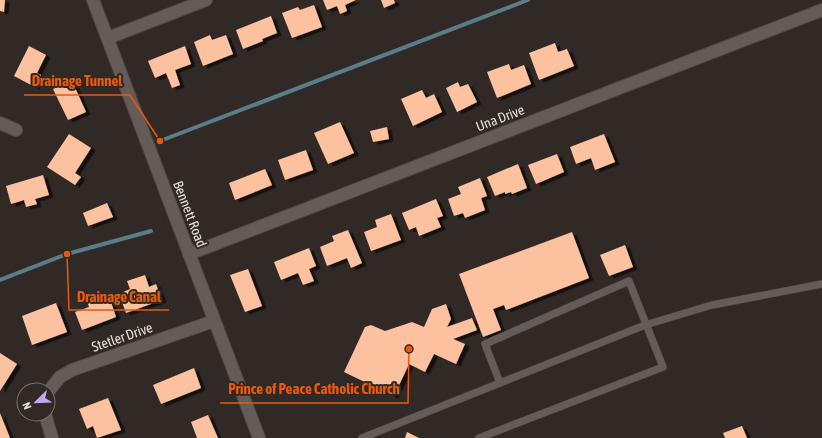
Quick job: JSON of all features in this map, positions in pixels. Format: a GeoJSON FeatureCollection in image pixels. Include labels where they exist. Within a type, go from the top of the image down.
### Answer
{"type":"FeatureCollection","features":[{"type":"Feature","properties":{"kind":"street","name":"Bennett Road"},"geometry":{"type":"LineString","coordinates":[[93,0],[214,321],[260,438]]}},
{"type":"Feature","properties":{"kind":"street"},"geometry":{"type":"LineString","coordinates":[[108,38],[206,0]]}},
{"type":"Feature","properties":{"kind":"street","name":"Una Drive"},"geometry":{"type":"LineString","coordinates":[[189,254],[822,10]]}},
{"type":"Feature","properties":{"kind":"street"},"geometry":{"type":"LineString","coordinates":[[0,123],[16,130]]}},
{"type":"Feature","properties":{"kind":"street","name":"Stetler Drive"},"geometry":{"type":"LineString","coordinates":[[55,382],[60,377],[72,370],[214,321]]}},
{"type":"Feature","properties":{"kind":"street"},"geometry":{"type":"LineString","coordinates":[[47,422],[52,438]]}},
{"type":"Feature","properties":{"kind":"lane"},"geometry":{"type":"LineString","coordinates":[[479,438],[663,366],[645,325],[629,281],[485,344],[500,383]]}},
{"type":"Feature","properties":{"kind":"lane"},"geometry":{"type":"LineString","coordinates":[[362,438],[645,325],[712,305],[822,284]]}},
{"type":"Feature","properties":{"kind":"building"},"geometry":{"type":"Polygon","coordinates":[[[0,0],[5,0],[4,12],[0,11],[0,0]]]}},
{"type":"Feature","properties":{"kind":"building"},"geometry":{"type":"Polygon","coordinates":[[[323,0],[356,0],[345,5],[347,11],[340,14],[337,6],[327,10],[323,0]]]}},
{"type":"Feature","properties":{"kind":"building"},"geometry":{"type":"Polygon","coordinates":[[[381,0],[394,0],[395,3],[384,8],[381,0]]]}},
{"type":"Feature","properties":{"kind":"building"},"geometry":{"type":"Polygon","coordinates":[[[314,5],[322,27],[292,38],[282,13],[298,7],[300,10],[314,5]]]}},
{"type":"Feature","properties":{"kind":"building"},"geometry":{"type":"Polygon","coordinates":[[[271,16],[277,33],[262,39],[263,41],[243,49],[236,30],[271,16]]]}},
{"type":"Feature","properties":{"kind":"building"},"geometry":{"type":"Polygon","coordinates":[[[210,35],[212,40],[226,35],[233,54],[203,66],[194,42],[210,35]]]}},
{"type":"Feature","properties":{"kind":"building"},"geometry":{"type":"Polygon","coordinates":[[[555,43],[558,52],[567,49],[574,66],[539,80],[529,53],[555,43]]]}},
{"type":"Feature","properties":{"kind":"building"},"geometry":{"type":"Polygon","coordinates":[[[29,46],[46,55],[37,73],[41,75],[35,87],[14,76],[29,46]]]}},
{"type":"Feature","properties":{"kind":"building"},"geometry":{"type":"Polygon","coordinates":[[[185,46],[191,64],[175,70],[180,85],[172,88],[166,73],[155,78],[148,61],[185,46]]]}},
{"type":"Feature","properties":{"kind":"building"},"geometry":{"type":"Polygon","coordinates":[[[509,64],[511,70],[524,65],[531,84],[497,98],[487,72],[509,64]]]}},
{"type":"Feature","properties":{"kind":"building"},"geometry":{"type":"Polygon","coordinates":[[[72,81],[86,112],[68,120],[53,89],[72,81]]]}},
{"type":"Feature","properties":{"kind":"building"},"geometry":{"type":"Polygon","coordinates":[[[458,82],[460,87],[468,84],[477,102],[457,112],[446,88],[458,82]]]}},
{"type":"Feature","properties":{"kind":"building"},"geometry":{"type":"Polygon","coordinates":[[[422,90],[426,98],[434,94],[442,112],[413,126],[401,99],[422,90]]]}},
{"type":"Feature","properties":{"kind":"building"},"geometry":{"type":"Polygon","coordinates":[[[340,122],[354,153],[328,164],[314,133],[340,122]]]}},
{"type":"Feature","properties":{"kind":"building"},"geometry":{"type":"Polygon","coordinates":[[[387,127],[389,139],[373,142],[370,131],[387,127]]]}},
{"type":"Feature","properties":{"kind":"building"},"geometry":{"type":"Polygon","coordinates":[[[69,134],[91,148],[75,173],[81,177],[75,185],[47,167],[69,134]]]}},
{"type":"Feature","properties":{"kind":"building"},"geometry":{"type":"Polygon","coordinates":[[[604,134],[615,162],[595,170],[591,158],[576,164],[570,147],[604,134]]]}},
{"type":"Feature","properties":{"kind":"building"},"geometry":{"type":"Polygon","coordinates":[[[306,150],[313,170],[285,180],[278,160],[306,150]]]}},
{"type":"Feature","properties":{"kind":"building"},"geometry":{"type":"Polygon","coordinates":[[[557,154],[564,172],[536,184],[528,165],[557,154]]]}},
{"type":"Feature","properties":{"kind":"building"},"geometry":{"type":"Polygon","coordinates":[[[518,164],[527,188],[512,194],[511,192],[505,194],[505,192],[495,196],[487,177],[518,164]]]}},
{"type":"Feature","properties":{"kind":"building"},"geometry":{"type":"Polygon","coordinates":[[[265,169],[272,185],[235,200],[229,183],[265,169]]]}},
{"type":"Feature","properties":{"kind":"building"},"geometry":{"type":"Polygon","coordinates":[[[43,175],[49,195],[35,199],[37,204],[26,207],[24,200],[11,204],[6,186],[43,175]]]}},
{"type":"Feature","properties":{"kind":"building"},"geometry":{"type":"Polygon","coordinates":[[[480,178],[487,196],[481,198],[485,210],[465,218],[463,213],[454,216],[448,199],[461,194],[458,187],[480,178]]]}},
{"type":"Feature","properties":{"kind":"building"},"geometry":{"type":"Polygon","coordinates":[[[436,199],[443,216],[437,218],[441,227],[419,236],[416,227],[409,230],[402,213],[436,199]]]}},
{"type":"Feature","properties":{"kind":"building"},"geometry":{"type":"Polygon","coordinates":[[[107,203],[113,217],[88,226],[83,213],[107,203]]]}},
{"type":"Feature","properties":{"kind":"building"},"geometry":{"type":"Polygon","coordinates":[[[391,214],[401,240],[371,251],[364,232],[377,227],[375,220],[391,214]]]}},
{"type":"Feature","properties":{"kind":"building"},"geometry":{"type":"Polygon","coordinates":[[[348,230],[362,263],[351,268],[347,258],[327,266],[320,247],[334,241],[332,236],[348,230]]]}},
{"type":"Feature","properties":{"kind":"building"},"geometry":{"type":"Polygon","coordinates":[[[572,232],[589,278],[506,310],[504,305],[493,309],[501,330],[483,337],[459,274],[572,232]]]}},
{"type":"Feature","properties":{"kind":"building"},"geometry":{"type":"Polygon","coordinates":[[[625,245],[633,267],[609,276],[600,255],[625,245]]]}},
{"type":"Feature","properties":{"kind":"building"},"geometry":{"type":"Polygon","coordinates":[[[309,248],[316,266],[309,269],[314,281],[303,285],[298,273],[281,280],[274,262],[309,248]]]}},
{"type":"Feature","properties":{"kind":"building"},"geometry":{"type":"Polygon","coordinates":[[[248,269],[262,306],[245,312],[230,275],[248,269]]]}},
{"type":"Feature","properties":{"kind":"building"},"geometry":{"type":"Polygon","coordinates":[[[145,275],[149,287],[156,284],[162,300],[126,313],[119,294],[130,289],[127,281],[145,275]]]}},
{"type":"Feature","properties":{"kind":"building"},"geometry":{"type":"Polygon","coordinates":[[[99,293],[102,302],[110,299],[116,317],[82,330],[75,312],[89,307],[86,298],[99,293]]]}},
{"type":"Feature","properties":{"kind":"building"},"geometry":{"type":"Polygon","coordinates":[[[56,303],[67,332],[32,345],[22,316],[56,303]]]}},
{"type":"Feature","properties":{"kind":"building"},"geometry":{"type":"Polygon","coordinates":[[[446,304],[451,319],[447,327],[472,318],[477,330],[453,339],[465,344],[456,364],[434,354],[425,372],[409,364],[394,396],[344,372],[365,327],[371,325],[385,331],[412,322],[424,327],[432,309],[446,304]]]}},
{"type":"Feature","properties":{"kind":"building"},"geometry":{"type":"Polygon","coordinates":[[[0,353],[17,364],[0,391],[0,353]]]}},
{"type":"Feature","properties":{"kind":"building"},"geometry":{"type":"Polygon","coordinates":[[[194,368],[201,388],[161,404],[153,385],[194,368]]]}},
{"type":"Feature","properties":{"kind":"building"},"geometry":{"type":"Polygon","coordinates":[[[108,398],[121,430],[97,438],[93,426],[87,429],[79,409],[108,398]]]}},
{"type":"Feature","properties":{"kind":"building"},"geometry":{"type":"Polygon","coordinates":[[[0,413],[10,438],[0,438],[0,413]]]}},
{"type":"Feature","properties":{"kind":"building"},"geometry":{"type":"Polygon","coordinates":[[[208,415],[218,438],[197,438],[191,422],[208,415]]]}},
{"type":"Feature","properties":{"kind":"building"},"geometry":{"type":"Polygon","coordinates":[[[742,426],[747,438],[725,438],[723,433],[742,426]]]}},
{"type":"Feature","properties":{"kind":"building"},"geometry":{"type":"Polygon","coordinates":[[[407,432],[419,438],[405,438],[407,432]]]}},
{"type":"Feature","properties":{"kind":"waterway"},"geometry":{"type":"LineString","coordinates":[[160,141],[528,0]]}},
{"type":"Feature","properties":{"kind":"waterway"},"geometry":{"type":"LineString","coordinates":[[0,280],[67,254],[151,231]]}},
{"type":"Feature","properties":{"kind":"place","name":"Drainage Tunnel"},"geometry":{"type":"Point","coordinates":[160,141]}},
{"type":"Feature","properties":{"kind":"place","name":"Drainage Canal"},"geometry":{"type":"Point","coordinates":[67,254]}},
{"type":"Feature","properties":{"kind":"place","name":"Prince of Peace Catholic Church"},"geometry":{"type":"Point","coordinates":[409,349]}}]}
